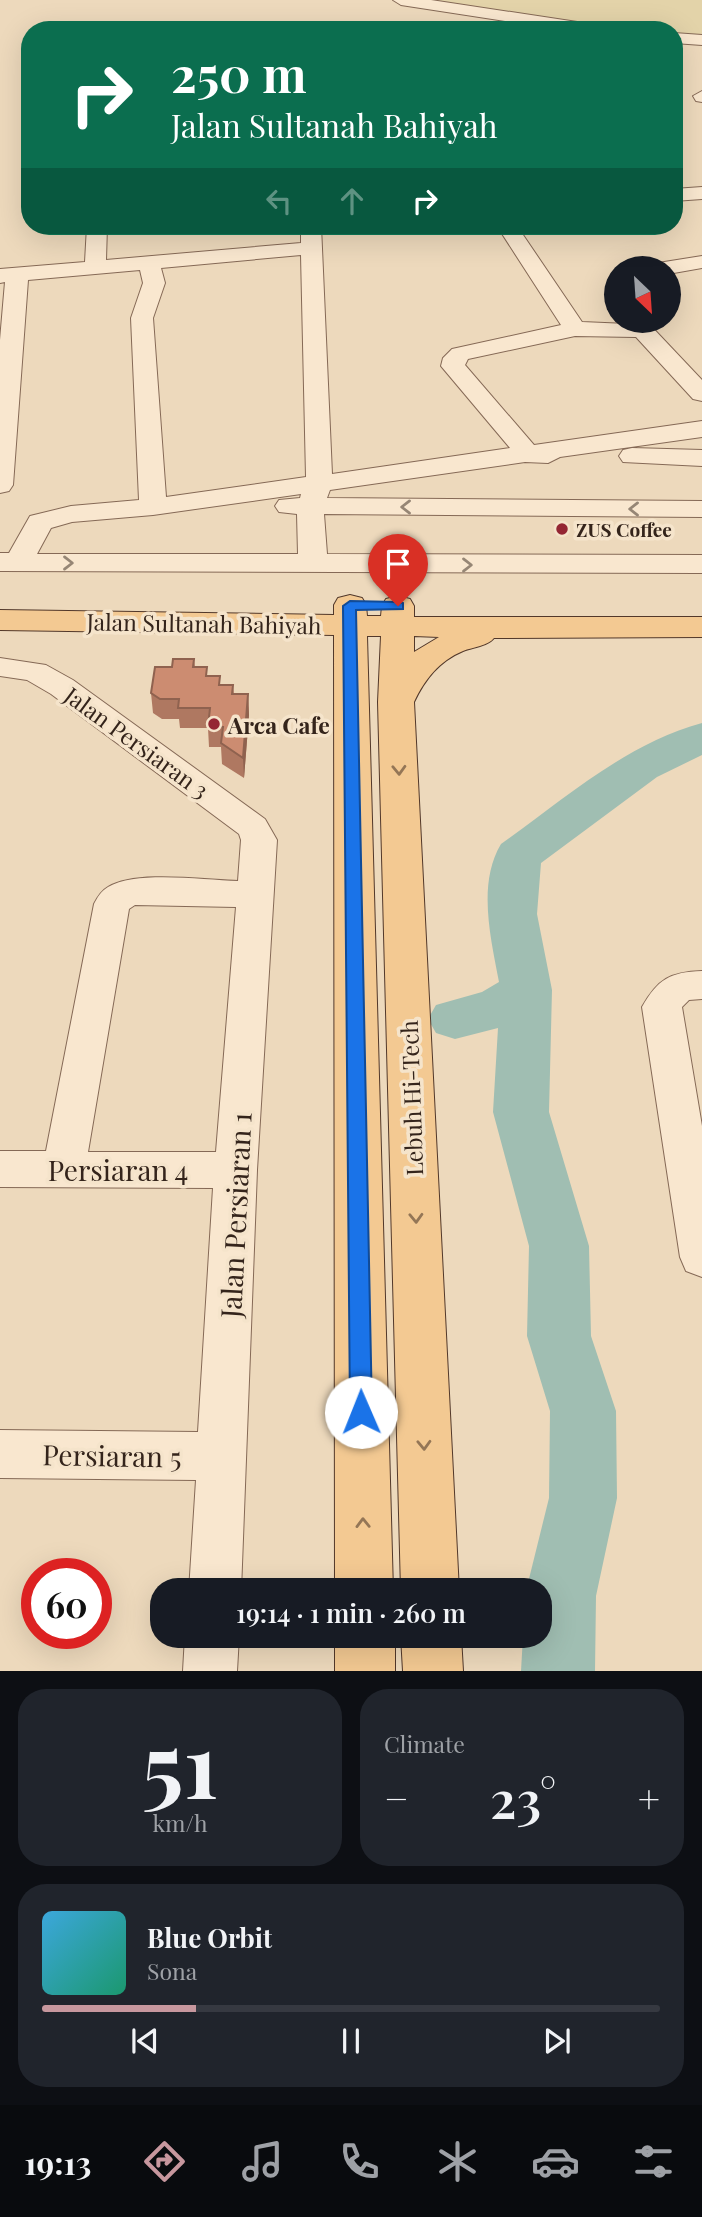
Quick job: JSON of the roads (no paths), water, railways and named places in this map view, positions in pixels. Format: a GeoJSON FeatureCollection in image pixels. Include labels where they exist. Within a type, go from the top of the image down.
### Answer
{"type":"FeatureCollection","features":[{"type":"Feature","properties":{"kind":"main road","name":"Jalan Sultanah Bahiyah"},"geometry":{"type":"LineString","coordinates":[[0,604],[398,616],[702,606]]}},
{"type":"Feature","properties":{"kind":"main road","name":"Jalan Sultanah Bahiyah"},"geometry":{"type":"LineString","coordinates":[[0,620],[281,624],[350,615]]}},
{"type":"Feature","properties":{"kind":"main road"},"geometry":{"type":"LineString","coordinates":[[350,615],[364,1578]]}},
{"type":"Feature","properties":{"kind":"main road","name":"Jalan Sultanah Bahiyah"},"geometry":{"type":"LineString","coordinates":[[398,616],[511,628],[702,627]]}},
{"type":"Feature","properties":{"kind":"main road","name":"Lebuh Hi-Tech"},"geometry":{"type":"LineString","coordinates":[[398,616],[396,702],[430,1578]]}},
{"type":"Feature","properties":{"kind":"main road"},"geometry":{"type":"LineString","coordinates":[[281,624],[324,646],[338,667],[351,701]]}},
{"type":"Feature","properties":{"kind":"main road"},"geometry":{"type":"LineString","coordinates":[[396,702],[405,682],[438,647],[511,628]]}},
{"type":"Feature","properties":{"kind":"main road"},"geometry":{"type":"LineString","coordinates":[[365,1648],[365,1671]]}},
{"type":"Feature","properties":{"kind":"main road"},"geometry":{"type":"LineString","coordinates":[[432,1648],[433,1671]]}},
{"type":"Feature","properties":{"kind":"street"},"geometry":{"type":"LineString","coordinates":[[401,0],[538,21]]}},
{"type":"Feature","properties":{"kind":"street"},"geometry":{"type":"LineString","coordinates":[[683,39],[702,40]]}},
{"type":"Feature","properties":{"kind":"street"},"geometry":{"type":"LineString","coordinates":[[683,194],[702,193]]}},
{"type":"Feature","properties":{"kind":"street"},"geometry":{"type":"LineString","coordinates":[[95,268],[97,235]]}},
{"type":"Feature","properties":{"kind":"street"},"geometry":{"type":"LineString","coordinates":[[514,235],[575,329]]}},
{"type":"Feature","properties":{"kind":"street"},"geometry":{"type":"LineString","coordinates":[[0,485],[8,275],[149,263],[312,237],[315,495],[313,564]]}},
{"type":"Feature","properties":{"kind":"street"},"geometry":{"type":"LineString","coordinates":[[681,266],[702,262]]}},
{"type":"Feature","properties":{"kind":"street"},"geometry":{"type":"LineString","coordinates":[[149,263],[154,284],[142,318],[162,506]]}},
{"type":"Feature","properties":{"kind":"street"},"geometry":{"type":"LineString","coordinates":[[507,508],[516,457],[453,369],[455,358],[575,329],[642,330],[702,394]]}},
{"type":"Feature","properties":{"kind":"street"},"geometry":{"type":"LineString","coordinates":[[9,562],[40,522],[71,514],[315,495],[516,457],[702,429]]}},
{"type":"Feature","properties":{"kind":"street"},"geometry":{"type":"LineString","coordinates":[[516,457],[702,457]]}},
{"type":"Feature","properties":{"kind":"street"},"geometry":{"type":"LineString","coordinates":[[315,495],[507,508],[549,537],[702,564]]}},
{"type":"Feature","properties":{"kind":"street"},"geometry":{"type":"LineString","coordinates":[[9,562],[313,564],[549,537],[702,509]]}},
{"type":"Feature","properties":{"kind":"street","name":"Jalan Persiaran 3"},"geometry":{"type":"LineString","coordinates":[[0,667],[35,672],[62,687],[253,827],[259,840]]}},
{"type":"Feature","properties":{"kind":"street","name":"Jalan Persiaran 1"},"geometry":{"type":"LineString","coordinates":[[216,1578],[236,1170],[259,840]]}},
{"type":"Feature","properties":{"kind":"street"},"geometry":{"type":"LineString","coordinates":[[64,1169],[112,904],[121,896],[135,892],[256,894]]}},
{"type":"Feature","properties":{"kind":"street"},"geometry":{"type":"LineString","coordinates":[[701,1246],[662,1007],[667,995],[678,987],[702,985]]}},
{"type":"Feature","properties":{"kind":"street","name":"Persiaran 4"},"geometry":{"type":"LineString","coordinates":[[0,1169],[236,1170]]}},
{"type":"Feature","properties":{"kind":"street","name":"Persiaran 5"},"geometry":{"type":"LineString","coordinates":[[0,1454],[223,1456]]}},
{"type":"Feature","properties":{"kind":"street"},"geometry":{"type":"LineString","coordinates":[[210,1671],[211,1648]]}},
{"type":"Feature","properties":{"kind":"waterway"},"geometry":{"type":"LineString","coordinates":[[526,990],[512,914],[518,856],[641,767],[702,737]]}},
{"type":"Feature","properties":{"kind":"waterway"},"geometry":{"type":"LineString","coordinates":[[455,1019],[497,1008],[526,990]]}},
{"type":"Feature","properties":{"kind":"waterway"},"geometry":{"type":"LineString","coordinates":[[526,990],[521,1112],[559,1246],[559,1336],[583,1411],[583,1498],[560,1596],[558,1671]]}},
{"type":"Feature","properties":{"kind":"place","name":"ZUS Coffee"},"geometry":{"type":"Point","coordinates":[562,529]}},
{"type":"Feature","properties":{"kind":"place","name":"Arca Cafe"},"geometry":{"type":"Point","coordinates":[214,724]}}]}
